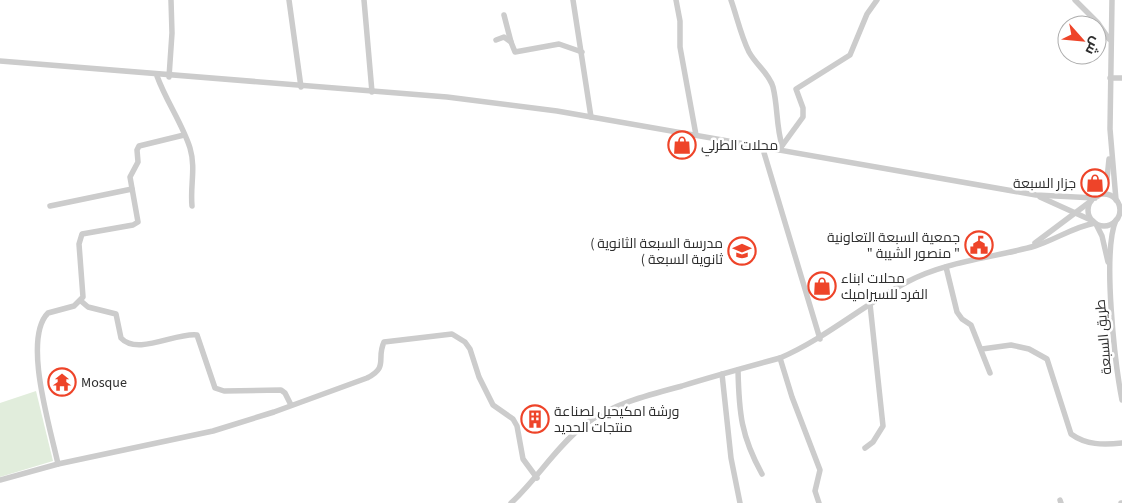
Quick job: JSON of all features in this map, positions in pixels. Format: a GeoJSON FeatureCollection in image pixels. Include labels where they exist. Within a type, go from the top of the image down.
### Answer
{"type":"FeatureCollection","features":[{"type":"Feature","properties":{"kind":"street"},"geometry":{"type":"LineString","coordinates":[[169,76],[172,33],[171,0]]}},
{"type":"Feature","properties":{"kind":"street"},"geometry":{"type":"LineString","coordinates":[[289,0],[301,87]]}},
{"type":"Feature","properties":{"kind":"street"},"geometry":{"type":"LineString","coordinates":[[364,0],[372,92]]}},
{"type":"Feature","properties":{"kind":"street"},"geometry":{"type":"LineString","coordinates":[[573,0],[590,117]]}},
{"type":"Feature","properties":{"kind":"street"},"geometry":{"type":"LineString","coordinates":[[676,0],[680,21],[680,47],[696,135]]}},
{"type":"Feature","properties":{"kind":"street"},"geometry":{"type":"LineString","coordinates":[[731,0],[749,52],[773,86],[778,105],[781,148]]}},
{"type":"Feature","properties":{"kind":"street"},"geometry":{"type":"LineString","coordinates":[[781,148],[803,117],[803,108],[796,89],[850,55],[867,14],[877,0]]}},
{"type":"Feature","properties":{"kind":"street"},"geometry":{"type":"LineString","coordinates":[[1076,0],[1098,23],[1110,40]]}},
{"type":"Feature","properties":{"kind":"street"},"geometry":{"type":"LineString","coordinates":[[1110,272],[1106,247],[1088,210],[1107,179],[1110,150],[1112,0]]}},
{"type":"Feature","properties":{"kind":"street"},"geometry":{"type":"LineString","coordinates":[[504,15],[511,42],[516,52],[558,44],[582,52]]}},
{"type":"Feature","properties":{"kind":"street"},"geometry":{"type":"LineString","coordinates":[[496,40],[504,37],[511,42]]}},
{"type":"Feature","properties":{"kind":"street"},"geometry":{"type":"LineString","coordinates":[[0,61],[157,76],[447,97],[590,117],[781,148],[1036,196],[1095,198],[1108,195],[1118,202]]}},
{"type":"Feature","properties":{"kind":"street"},"geometry":{"type":"LineString","coordinates":[[157,76],[190,147],[194,168],[191,186],[192,206]]}},
{"type":"Feature","properties":{"kind":"street"},"geometry":{"type":"LineString","coordinates":[[1110,78],[1122,78]]}},
{"type":"Feature","properties":{"kind":"street"},"geometry":{"type":"LineString","coordinates":[[58,464],[37,362],[36,338],[39,326],[48,314],[74,306],[81,301],[84,292],[79,238],[87,232],[137,224],[138,214],[130,177],[138,162],[137,150],[139,146],[184,135]]}},
{"type":"Feature","properties":{"kind":"street"},"geometry":{"type":"LineString","coordinates":[[762,146],[820,339]]}},
{"type":"Feature","properties":{"kind":"street"},"geometry":{"type":"LineString","coordinates":[[1110,150],[1120,212],[1112,236],[1110,272]]}},
{"type":"Feature","properties":{"kind":"street"},"geometry":{"type":"LineString","coordinates":[[50,206],[132,189]]}},
{"type":"Feature","properties":{"kind":"street"},"geometry":{"type":"LineString","coordinates":[[1036,196],[1094,223],[1107,226],[1118,218]]}},
{"type":"Feature","properties":{"kind":"street"},"geometry":{"type":"LineString","coordinates":[[1028,248],[1053,232],[1095,198]]}},
{"type":"Feature","properties":{"kind":"street"},"geometry":{"type":"LineString","coordinates":[[511,503],[537,478],[564,444],[583,426],[602,413],[630,401],[780,358],[820,339],[870,304],[909,280],[946,267],[1028,248],[1075,228],[1094,223]]}},
{"type":"Feature","properties":{"kind":"street"},"geometry":{"type":"LineString","coordinates":[[946,267],[957,312],[962,319],[971,325],[990,373]]}},
{"type":"Feature","properties":{"kind":"street","name":"طريق السبعة"},"geometry":{"type":"LineString","coordinates":[[1110,272],[1122,400]]}},
{"type":"Feature","properties":{"kind":"street"},"geometry":{"type":"LineString","coordinates":[[81,301],[88,307],[116,314],[121,338],[128,344],[146,344],[197,335],[215,388],[224,391],[281,390],[292,405]]}},
{"type":"Feature","properties":{"kind":"street"},"geometry":{"type":"LineString","coordinates":[[865,448],[873,442],[883,426],[870,304]]}},
{"type":"Feature","properties":{"kind":"street"},"geometry":{"type":"LineString","coordinates":[[0,480],[58,464],[213,431],[367,378],[378,372],[381,368],[384,342],[452,334],[458,336],[470,349],[479,377],[493,405],[513,419],[517,426],[523,459],[537,478]]}},
{"type":"Feature","properties":{"kind":"street"},"geometry":{"type":"LineString","coordinates":[[982,349],[1011,345],[1040,353],[1049,363],[1071,434],[1094,444],[1122,444]]}},
{"type":"Feature","properties":{"kind":"street"},"geometry":{"type":"LineString","coordinates":[[780,358],[820,470],[816,491],[818,503]]}},
{"type":"Feature","properties":{"kind":"street"},"geometry":{"type":"LineString","coordinates":[[738,370],[739,401],[744,437],[762,474]]}},
{"type":"Feature","properties":{"kind":"street"},"geometry":{"type":"LineString","coordinates":[[722,374],[731,458],[740,503]]}},
{"type":"Feature","properties":{"kind":"green space"},"geometry":{"type":"Polygon","coordinates":[[[36,391],[53,461],[0,477],[0,403],[36,391]]]}},
{"type":"Feature","properties":{"kind":"place","name":"محلات الطرلي"},"geometry":{"type":"Point","coordinates":[682,145]}},
{"type":"Feature","properties":{"kind":"place","name":"جزار السبعة"},"geometry":{"type":"Point","coordinates":[1095,183]}},
{"type":"Feature","properties":{"kind":"place","name":"جمعية السبعة التعاونية \" منصور الشيبة \""},"geometry":{"type":"Point","coordinates":[979,245]}},
{"type":"Feature","properties":{"kind":"place","name":"( مدرسة السبعة الثانوية ( ثانوية السبعة"},"geometry":{"type":"Point","coordinates":[742,251]}},
{"type":"Feature","properties":{"kind":"place","name":"محلات ابناء الفرد للسيراميك"},"geometry":{"type":"Point","coordinates":[822,286]}},
{"type":"Feature","properties":{"kind":"place","name":"Mosque"},"geometry":{"type":"Point","coordinates":[62,382]}},
{"type":"Feature","properties":{"kind":"place","name":"ورشة امكيحيل لصناعة منتجات الحديد"},"geometry":{"type":"Point","coordinates":[535,419]}}]}
